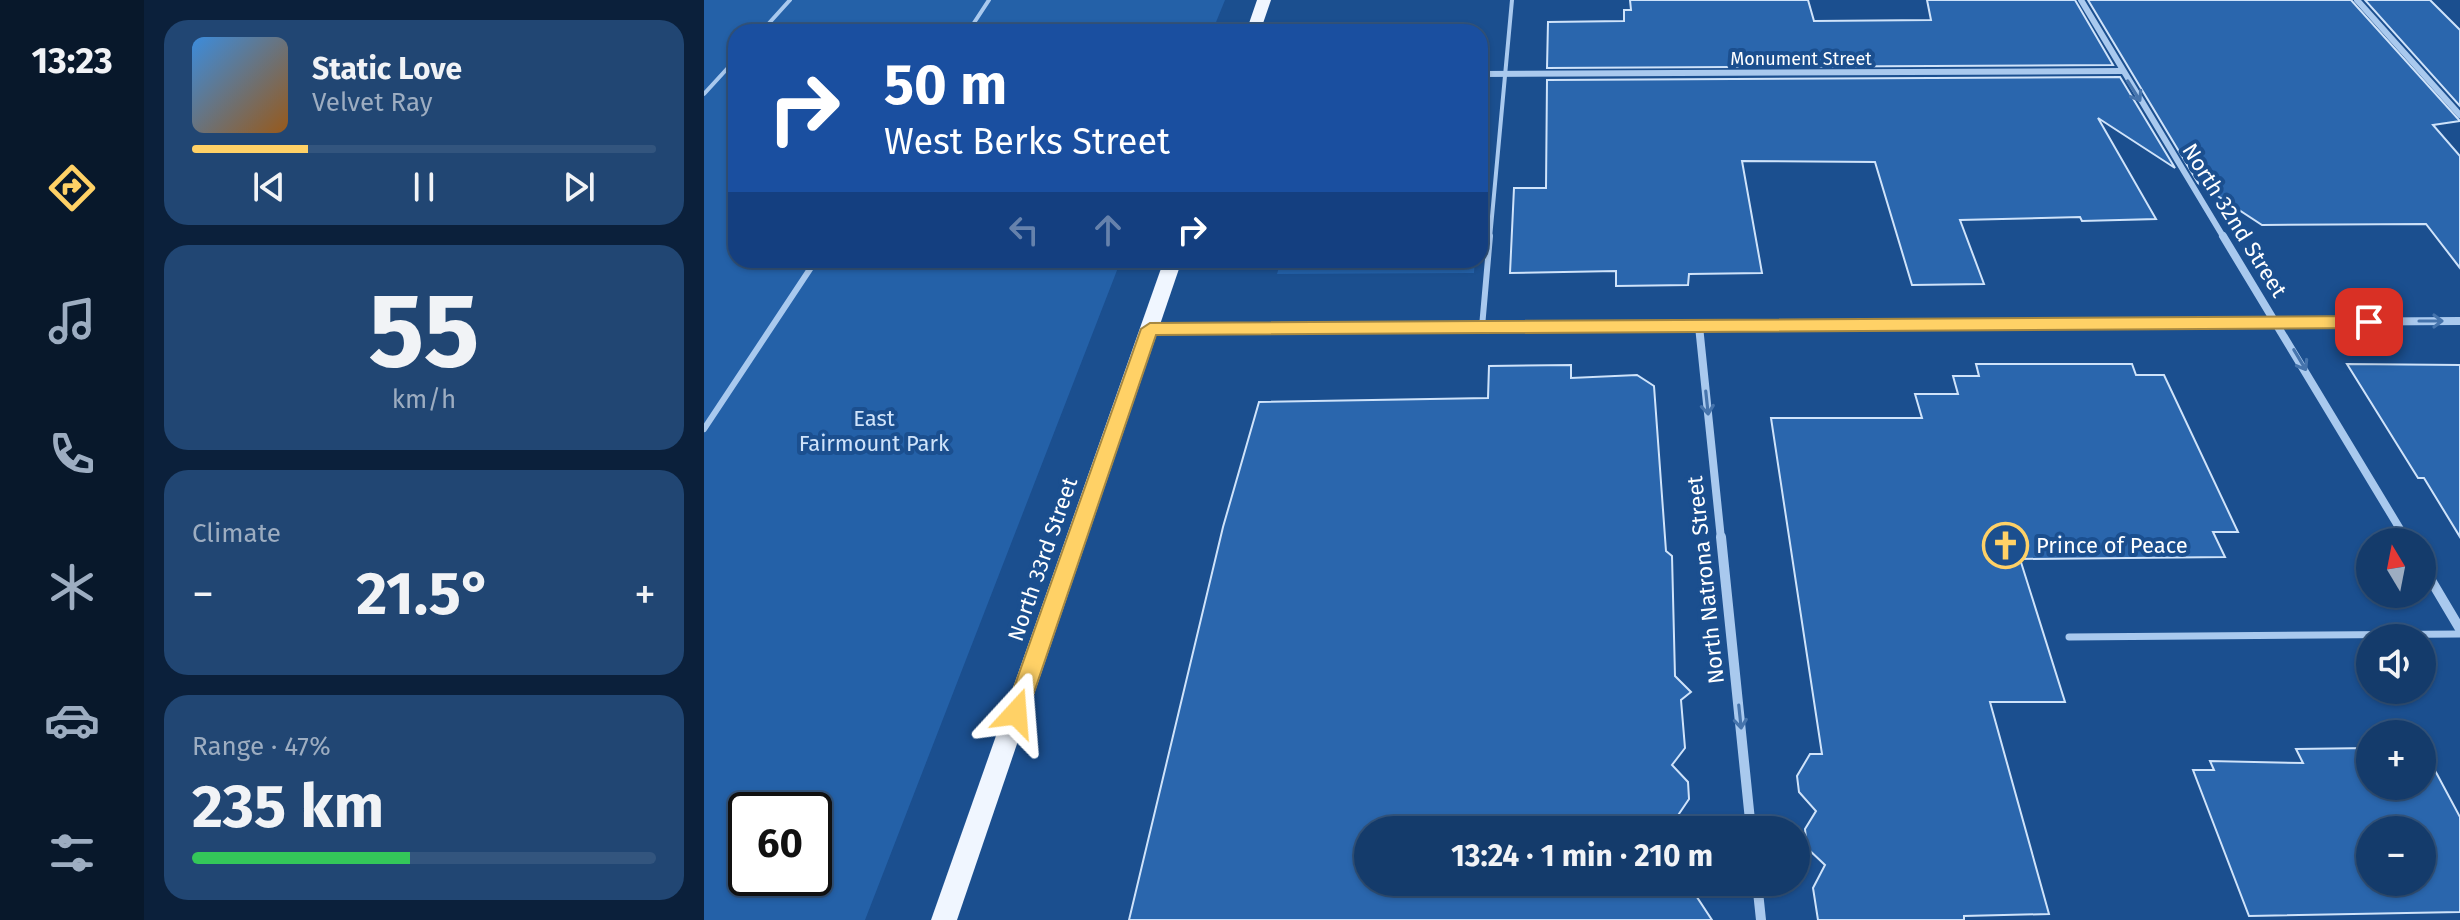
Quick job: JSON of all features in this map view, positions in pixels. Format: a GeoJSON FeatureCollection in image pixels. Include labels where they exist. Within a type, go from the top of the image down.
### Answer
{"type":"FeatureCollection","features":[{"type":"Feature","properties":{"kind":"main road"},"geometry":{"type":"LineString","coordinates":[[1256,24],[1264,0]]}},
{"type":"Feature","properties":{"kind":"main road","name":"North 33rd Street"},"geometry":{"type":"LineString","coordinates":[[944,920],[1170,268]]}},
{"type":"Feature","properties":{"kind":"street","name":"North 32nd Street"},"geometry":{"type":"LineString","coordinates":[[2081,0],[2400,528]]}},
{"type":"Feature","properties":{"kind":"street"},"geometry":{"type":"LineString","coordinates":[[2357,0],[2460,115]]}},
{"type":"Feature","properties":{"kind":"street","name":"Monument Street"},"geometry":{"type":"LineString","coordinates":[[1488,74],[2122,71]]}},
{"type":"Feature","properties":{"kind":"street"},"geometry":{"type":"LineString","coordinates":[[1150,329],[2460,321]]}},
{"type":"Feature","properties":{"kind":"street","name":"North Natrona Street"},"geometry":{"type":"LineString","coordinates":[[1699,326],[1750,816]]}},
{"type":"Feature","properties":{"kind":"street"},"geometry":{"type":"LineString","coordinates":[[2436,590],[2460,632]]}},
{"type":"Feature","properties":{"kind":"street"},"geometry":{"type":"LineString","coordinates":[[1758,896],[1761,920]]}},
{"type":"Feature","properties":{"kind":"lane"},"geometry":{"type":"LineString","coordinates":[[768,24],[790,0]]}},
{"type":"Feature","properties":{"kind":"lane"},"geometry":{"type":"LineString","coordinates":[[973,24],[989,0]]}},
{"type":"Feature","properties":{"kind":"lane"},"geometry":{"type":"LineString","coordinates":[[1488,264],[1512,0]]}},
{"type":"Feature","properties":{"kind":"lane"},"geometry":{"type":"LineString","coordinates":[[704,94],[728,68]]}},
{"type":"Feature","properties":{"kind":"lane"},"geometry":{"type":"LineString","coordinates":[[704,429],[811,268]]}},
{"type":"Feature","properties":{"kind":"lane"},"geometry":{"type":"LineString","coordinates":[[1482,327],[1488,268]]}},
{"type":"Feature","properties":{"kind":"lane"},"geometry":{"type":"LineString","coordinates":[[2069,637],[2460,632]]}},
{"type":"Feature","properties":{"kind":"green space","name":"East Fairmount Park"},"geometry":{"type":"Polygon","coordinates":[[[704,0],[1225,0],[1215,24],[728,24],[728,268],[1118,268],[865,920],[704,920],[704,0]]]}},
{"type":"Feature","properties":{"kind":"green space"},"geometry":{"type":"Polygon","coordinates":[[[1279,268],[1474,268],[1474,273],[1277,274],[1279,268]]]}},
{"type":"Feature","properties":{"kind":"building"},"geometry":{"type":"Polygon","coordinates":[[[1630,0],[1808,0],[1814,21],[1931,20],[1927,0],[2075,0],[2113,65],[1547,68],[1548,22],[1624,21],[1624,10],[1631,10],[1630,0]]]}},
{"type":"Feature","properties":{"kind":"building"},"geometry":{"type":"Polygon","coordinates":[[[2088,0],[2351,0],[2460,121],[2433,125],[2460,156],[2460,268],[2426,224],[2262,225],[2198,183],[2088,0]]]}},
{"type":"Feature","properties":{"kind":"building"},"geometry":{"type":"Polygon","coordinates":[[[2365,0],[2430,0],[2460,30],[2460,106],[2365,0]]]}},
{"type":"Feature","properties":{"kind":"building"},"geometry":{"type":"Polygon","coordinates":[[[2120,77],[2175,168],[2098,118],[2156,219],[1960,220],[1984,284],[1912,285],[1875,162],[1742,161],[1762,273],[1689,274],[1688,285],[1616,286],[1616,271],[1510,273],[1514,188],[1546,188],[1547,80],[2120,77]]]}},
{"type":"Feature","properties":{"kind":"building","name":"Prince of Peace"},"geometry":{"type":"Polygon","coordinates":[[[1976,364],[2132,364],[2136,375],[2164,375],[2238,532],[2213,532],[2225,557],[2020,559],[2065,702],[1990,702],[2049,914],[1964,916],[1964,920],[1818,920],[1813,888],[1825,865],[1810,851],[1810,821],[1816,811],[1799,792],[1797,776],[1810,754],[1822,754],[1771,418],[1922,418],[1915,394],[1958,394],[1953,376],[1979,376],[1976,364]]]}},
{"type":"Feature","properties":{"kind":"building"},"geometry":{"type":"Polygon","coordinates":[[[2347,364],[2460,365],[2460,537],[2424,478],[2418,478],[2347,364]]]}},
{"type":"Feature","properties":{"kind":"building"},"geometry":{"type":"Polygon","coordinates":[[[1571,365],[1571,378],[1637,375],[1654,386],[1666,551],[1672,556],[1675,676],[1691,692],[1681,700],[1685,748],[1672,765],[1688,782],[1689,799],[1677,816],[1354,816],[1354,896],[1696,896],[1712,920],[1129,920],[1223,527],[1259,402],[1488,398],[1489,366],[1571,365]]]}},
{"type":"Feature","properties":{"kind":"building"},"geometry":{"type":"Polygon","coordinates":[[[2356,748],[2356,800],[2436,800],[2436,772],[2460,817],[2460,912],[2249,916],[2193,770],[2214,770],[2210,761],[2303,763],[2296,749],[2356,748]]]}},
{"type":"Feature","properties":{"kind":"place","name":"Prince of Peace"},"geometry":{"type":"Point","coordinates":[2005,545]}},
{"type":"Feature","properties":{"kind":"route"},"geometry":{"type":"LineString","coordinates":[[1016,713],[1150,329],[2369,322]]}}]}
